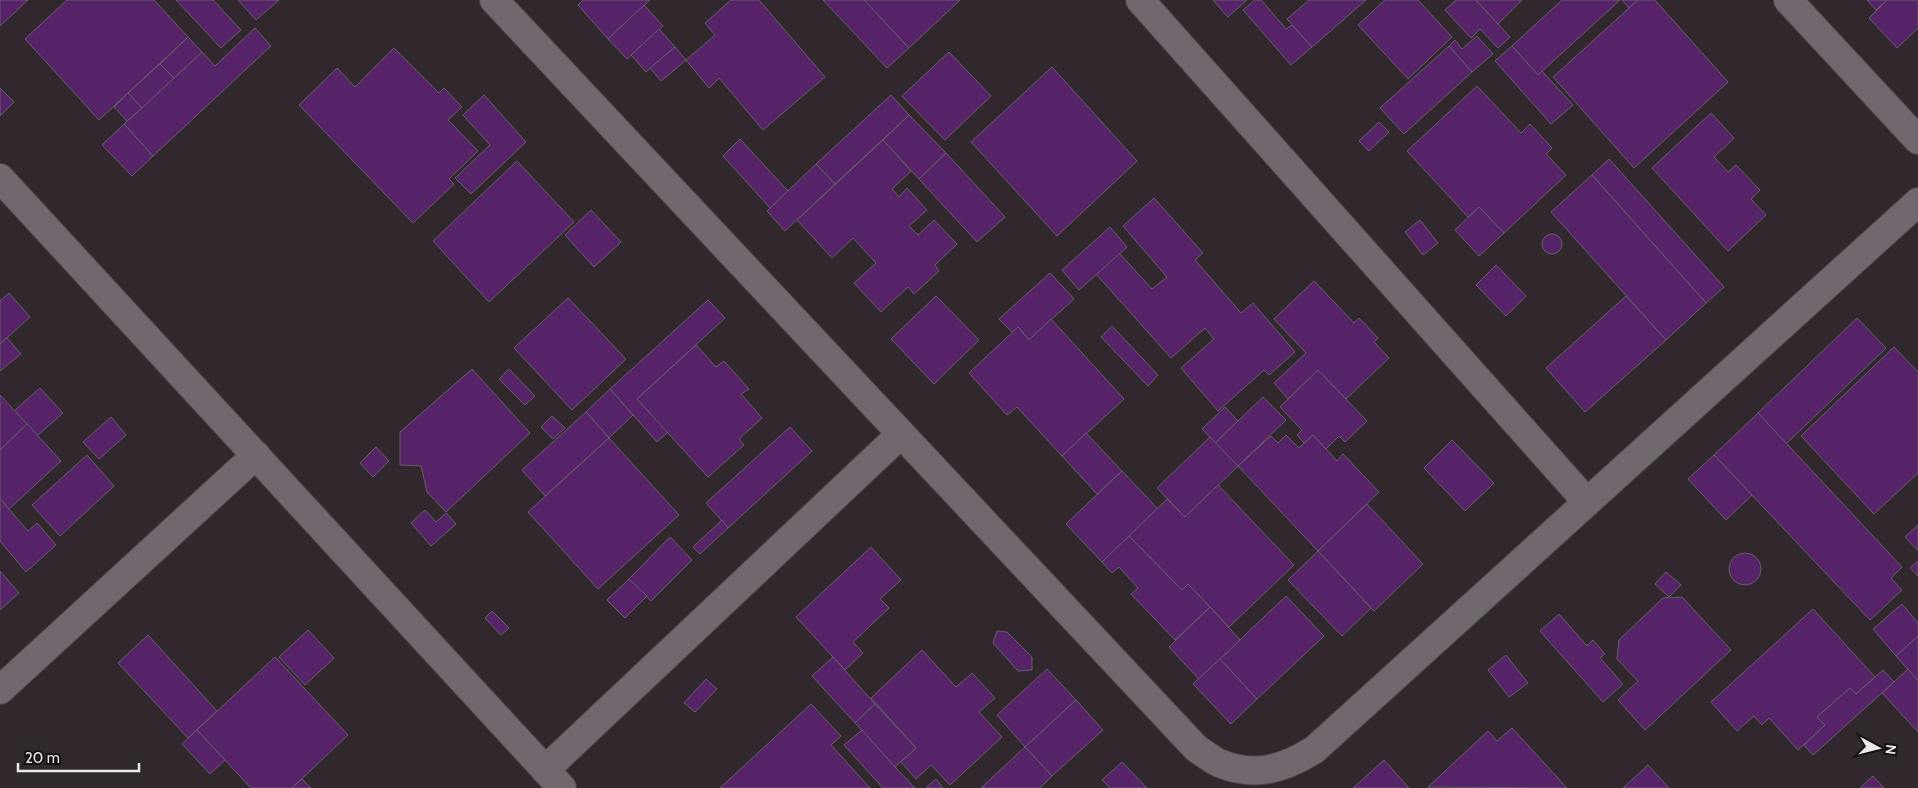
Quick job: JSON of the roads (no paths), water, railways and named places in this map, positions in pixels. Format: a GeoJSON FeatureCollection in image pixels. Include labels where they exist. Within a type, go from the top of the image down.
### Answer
{"type":"FeatureCollection","features":[{"type":"Feature","properties":{"kind":"street"},"geometry":{"type":"LineString","coordinates":[[494,0],[1196,748],[1218,762],[1242,770],[1267,770],[1292,763],[1314,750],[1918,202]]}},
{"type":"Feature","properties":{"kind":"street"},"geometry":{"type":"LineString","coordinates":[[1140,0],[1587,502]]}},
{"type":"Feature","properties":{"kind":"street"},"geometry":{"type":"LineString","coordinates":[[1788,0],[1918,140]]}},
{"type":"Feature","properties":{"kind":"street"},"geometry":{"type":"LineString","coordinates":[[0,178],[553,779],[901,434]]}},
{"type":"Feature","properties":{"kind":"street"},"geometry":{"type":"LineString","coordinates":[[0,690],[256,455]]}}]}
